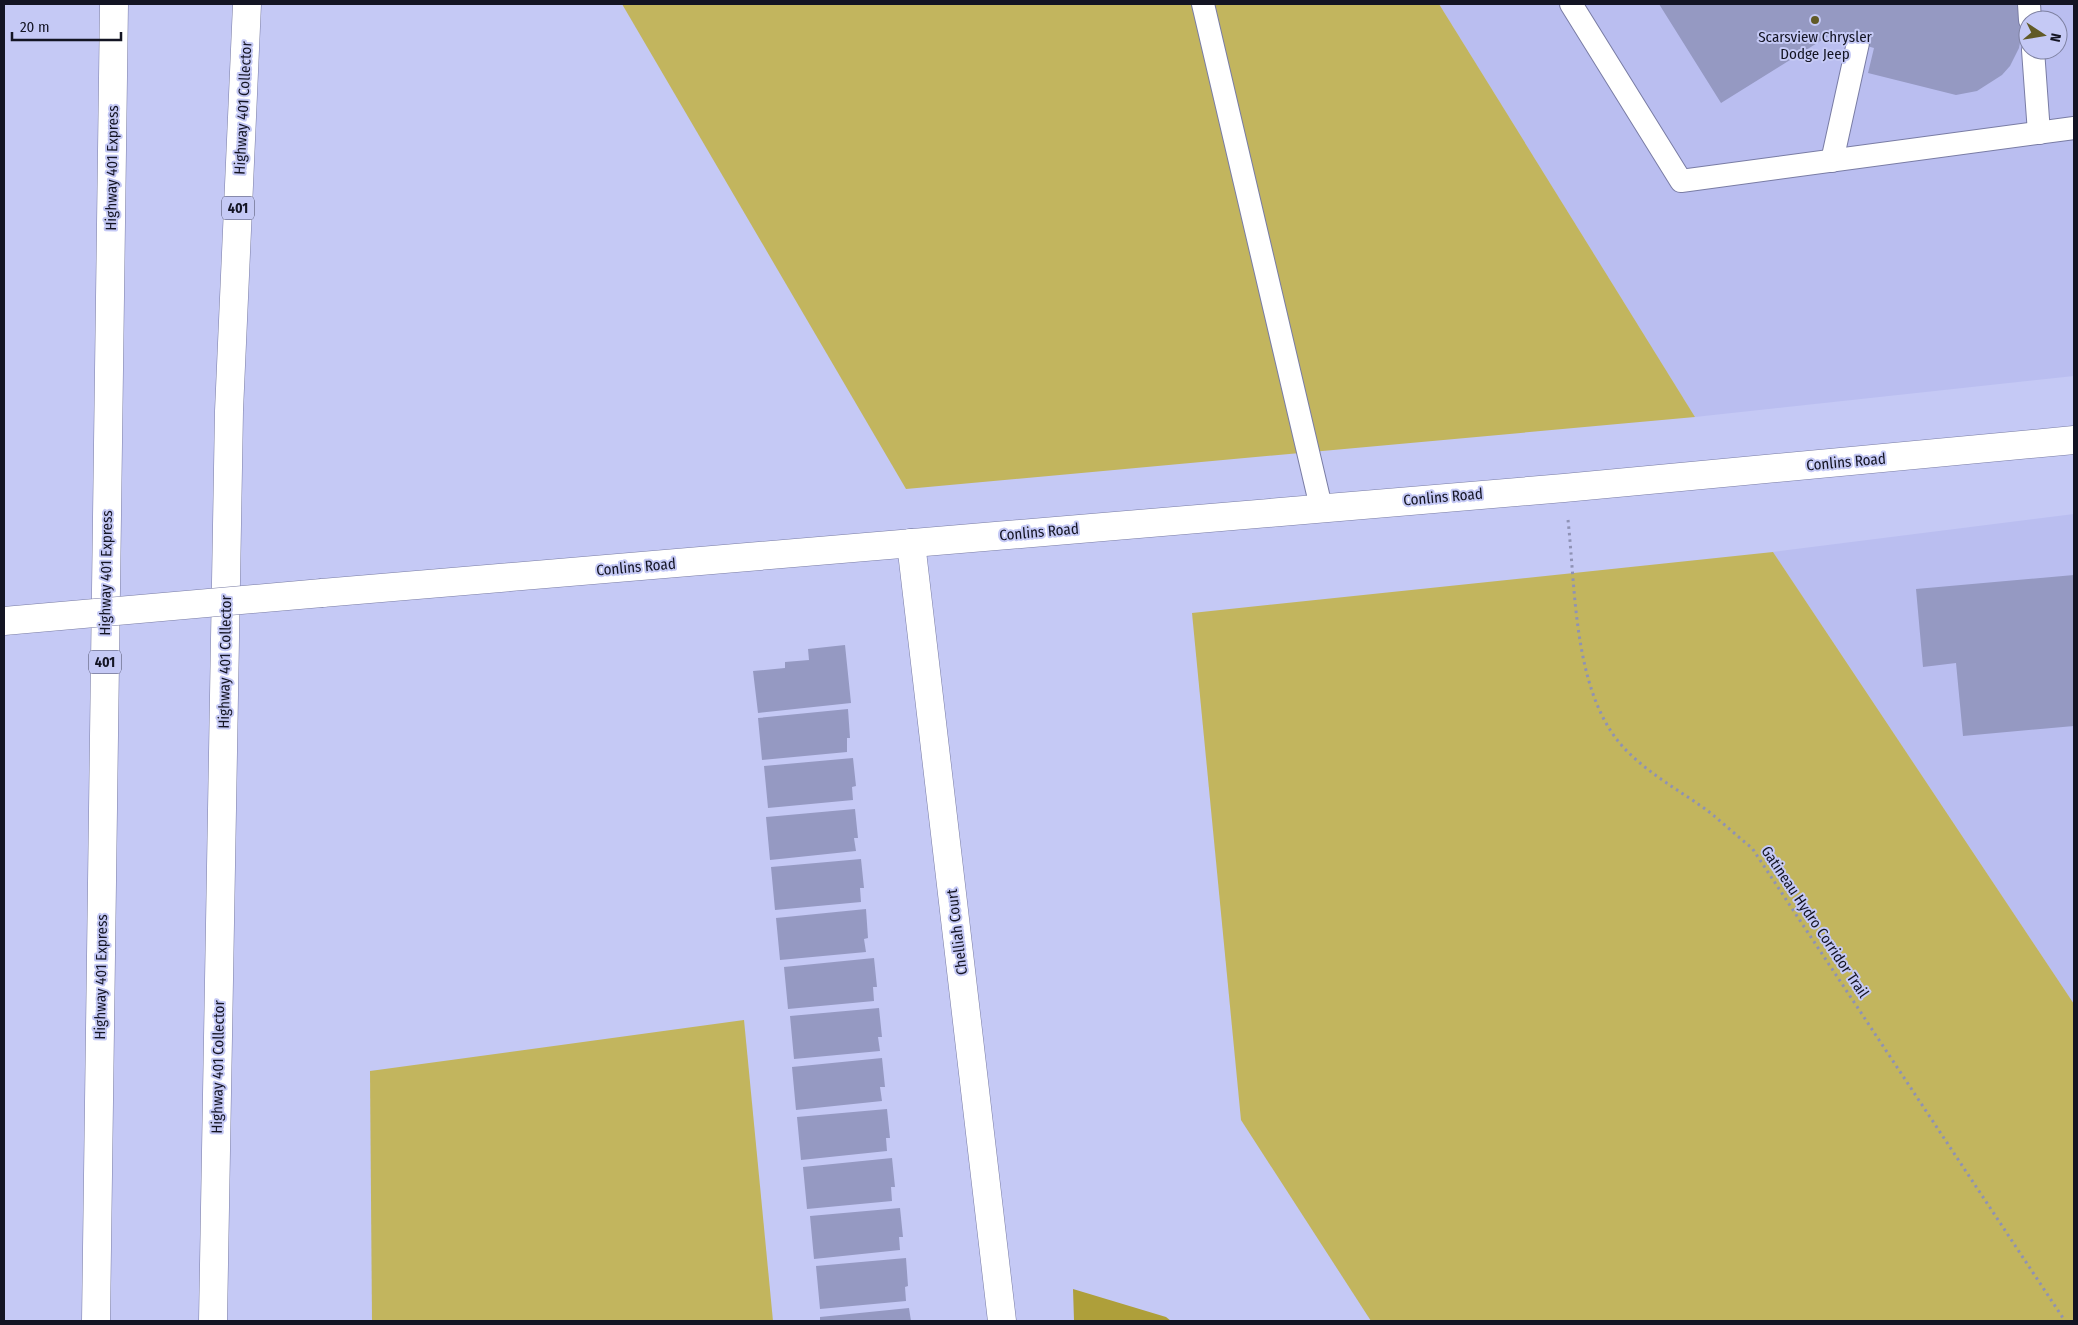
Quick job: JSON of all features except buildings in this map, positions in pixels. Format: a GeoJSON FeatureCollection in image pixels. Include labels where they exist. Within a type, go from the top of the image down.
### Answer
{"type":"FeatureCollection","features":[{"type":"Feature","properties":{"kind":"main road","name":"Highway 401 Express"},"geometry":{"type":"LineString","coordinates":[[96,1321],[114,4]]}},
{"type":"Feature","properties":{"kind":"main road","name":"Highway 401 Collector"},"geometry":{"type":"LineString","coordinates":[[213,1321],[229,411],[247,4]]}},
{"type":"Feature","properties":{"kind":"main road","name":"Conlins Road"},"geometry":{"type":"LineString","coordinates":[[4,621],[1321,507],[1564,488],[2074,440]]}},
{"type":"Feature","properties":{"kind":"main road","name":"Chelliah Court"},"geometry":{"type":"LineString","coordinates":[[911,543],[1002,1321]]}},
{"type":"Feature","properties":{"kind":"lane"},"geometry":{"type":"LineString","coordinates":[[1203,4],[1321,507]]}},
{"type":"Feature","properties":{"kind":"lane"},"geometry":{"type":"LineString","coordinates":[[1571,4],[1681,181],[2074,128]]}},
{"type":"Feature","properties":{"kind":"lane"},"geometry":{"type":"LineString","coordinates":[[1832,161],[1858,43]]}},
{"type":"Feature","properties":{"kind":"lane"},"geometry":{"type":"LineString","coordinates":[[2034,60],[2039,132]]}},
{"type":"Feature","properties":{"kind":"path","name":"Gatineau Hydro Corridor Trail"},"geometry":{"type":"LineString","coordinates":[[1564,488],[1582,649],[1591,691],[1605,724],[1628,753],[1659,778],[1709,812],[1752,848],[2065,1321]]}},
{"type":"Feature","properties":{"kind":"shaded area"},"geometry":{"type":"Polygon","coordinates":[[[622,4],[1439,4],[1695,417],[906,489],[622,4]]]}},
{"type":"Feature","properties":{"kind":"shaded area"},"geometry":{"type":"Polygon","coordinates":[[[1439,4],[2074,4],[2074,376],[1695,417],[1439,4]]]}},
{"type":"Feature","properties":{"kind":"shaded area"},"geometry":{"type":"Polygon","coordinates":[[[2074,514],[2074,1004],[1773,552],[2074,514]]]}},
{"type":"Feature","properties":{"kind":"shaded area"},"geometry":{"type":"Polygon","coordinates":[[[1773,552],[2074,1004],[2074,1321],[1371,1321],[1241,1120],[1192,613],[1773,552]]]}},
{"type":"Feature","properties":{"kind":"shaded area"},"geometry":{"type":"Polygon","coordinates":[[[744,1020],[773,1321],[372,1321],[370,1071],[744,1020]]]}},
{"type":"Feature","properties":{"kind":"shaded area"},"geometry":{"type":"Polygon","coordinates":[[[1073,1289],[1166,1317],[1171,1321],[1074,1321],[1073,1289]]]}},
{"type":"Feature","properties":{"kind":"place","name":"Scarsview Chrysler Dodge Jeep"},"geometry":{"type":"Point","coordinates":[1815,20]}}]}
